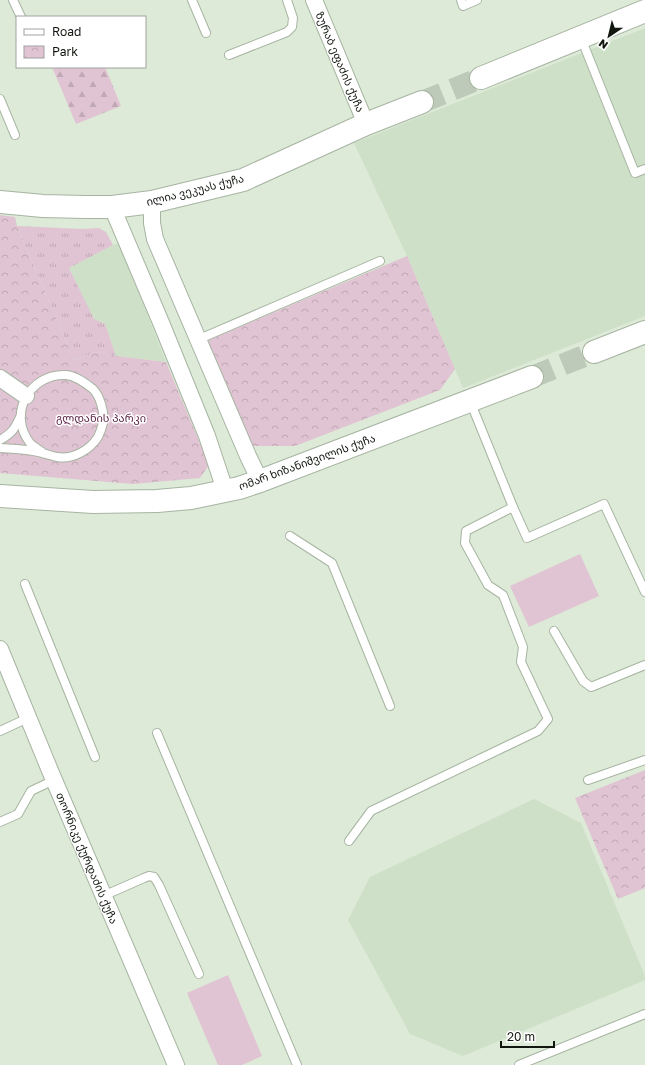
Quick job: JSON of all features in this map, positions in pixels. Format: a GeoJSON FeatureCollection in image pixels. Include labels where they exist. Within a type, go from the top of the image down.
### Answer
{"type":"FeatureCollection","features":[{"type":"Feature","properties":{"kind":"main road"},"geometry":{"type":"LineString","coordinates":[[480,78],[645,12]]}},
{"type":"Feature","properties":{"kind":"main road","name":"ილია ვეკუას ქუჩა"},"geometry":{"type":"LineString","coordinates":[[0,202],[50,206],[112,207],[152,202],[243,180],[366,124],[422,102]]}},
{"type":"Feature","properties":{"kind":"main road"},"geometry":{"type":"LineString","coordinates":[[594,352],[645,332]]}},
{"type":"Feature","properties":{"kind":"main road","name":"ომარ ხიზანიშვილის ქუჩა"},"geometry":{"type":"LineString","coordinates":[[0,496],[93,502],[150,501],[191,498],[239,488],[532,377]]}},
{"type":"Feature","properties":{"kind":"street","name":"ზურაბ ეფაძის ქუჩა"},"geometry":{"type":"LineString","coordinates":[[314,0],[366,124]]}},
{"type":"Feature","properties":{"kind":"street"},"geometry":{"type":"LineString","coordinates":[[152,202],[152,223],[155,240],[260,481]]}},
{"type":"Feature","properties":{"kind":"street"},"geometry":{"type":"LineString","coordinates":[[112,207],[207,436],[225,490]]}},
{"type":"Feature","properties":{"kind":"street"},"geometry":{"type":"LineString","coordinates":[[0,378],[26,396]]}},
{"type":"Feature","properties":{"kind":"street","name":"თორნიკე ქურდაძის ქუჩა"},"geometry":{"type":"LineString","coordinates":[[0,649],[103,896],[176,1065]]}},
{"type":"Feature","properties":{"kind":"lane"},"geometry":{"type":"LineString","coordinates":[[13,0],[21,16]]}},
{"type":"Feature","properties":{"kind":"lane"},"geometry":{"type":"LineString","coordinates":[[192,0],[206,33]]}},
{"type":"Feature","properties":{"kind":"lane"},"geometry":{"type":"LineString","coordinates":[[229,55],[287,32],[292,27],[293,18],[287,0]]}},
{"type":"Feature","properties":{"kind":"lane"},"geometry":{"type":"LineString","coordinates":[[461,0],[464,6],[477,0]]}},
{"type":"Feature","properties":{"kind":"lane"},"geometry":{"type":"LineString","coordinates":[[581,37],[636,173],[645,169]]}},
{"type":"Feature","properties":{"kind":"lane"},"geometry":{"type":"LineString","coordinates":[[0,99],[15,135]]}},
{"type":"Feature","properties":{"kind":"lane"},"geometry":{"type":"LineString","coordinates":[[198,340],[380,261]]}},
{"type":"Feature","properties":{"kind":"lane"},"geometry":{"type":"LineString","coordinates":[[0,448],[42,452],[57,457],[73,456],[88,449],[98,437],[103,422],[102,406],[95,391],[82,381],[67,375],[51,376],[37,384],[26,396],[22,405],[21,415],[23,430],[30,443],[42,452]]}},
{"type":"Feature","properties":{"kind":"lane"},"geometry":{"type":"LineString","coordinates":[[470,401],[527,538],[604,504],[645,592]]}},
{"type":"Feature","properties":{"kind":"lane"},"geometry":{"type":"LineString","coordinates":[[0,440],[10,434],[21,415]]}},
{"type":"Feature","properties":{"kind":"lane"},"geometry":{"type":"LineString","coordinates":[[349,841],[371,811],[538,731],[548,719],[521,662],[523,646],[503,595],[488,585],[465,543],[466,531],[513,507]]}},
{"type":"Feature","properties":{"kind":"lane"},"geometry":{"type":"LineString","coordinates":[[290,536],[332,563],[390,706]]}},
{"type":"Feature","properties":{"kind":"lane"},"geometry":{"type":"LineString","coordinates":[[25,584],[94,756]]}},
{"type":"Feature","properties":{"kind":"lane"},"geometry":{"type":"LineString","coordinates":[[554,631],[583,681],[591,687],[645,665]]}},
{"type":"Feature","properties":{"kind":"lane"},"geometry":{"type":"LineString","coordinates":[[0,731],[28,718]]}},
{"type":"Feature","properties":{"kind":"lane"},"geometry":{"type":"LineString","coordinates":[[157,733],[297,1065]]}},
{"type":"Feature","properties":{"kind":"lane"},"geometry":{"type":"LineString","coordinates":[[588,780],[645,760]]}},
{"type":"Feature","properties":{"kind":"lane"},"geometry":{"type":"LineString","coordinates":[[0,822],[18,814],[31,791],[54,780]]}},
{"type":"Feature","properties":{"kind":"lane"},"geometry":{"type":"LineString","coordinates":[[103,896],[149,876],[154,877],[199,974]]}},
{"type":"Feature","properties":{"kind":"lane"},"geometry":{"type":"LineString","coordinates":[[519,1065],[645,1014]]}},
{"type":"Feature","properties":{"kind":"shaded area"},"geometry":{"type":"Polygon","coordinates":[[[645,28],[645,316],[463,388],[407,256],[354,143],[645,28]]]}},
{"type":"Feature","properties":{"kind":"shaded area"},"geometry":{"type":"Polygon","coordinates":[[[119,243],[166,362],[116,356],[105,324],[94,320],[69,268],[119,243]]]}},
{"type":"Feature","properties":{"kind":"shaded area"},"geometry":{"type":"Polygon","coordinates":[[[534,799],[581,823],[645,976],[645,980],[463,1056],[410,1034],[348,920],[370,877],[534,799]]]}},
{"type":"Feature","properties":{"kind":"green space"},"geometry":{"type":"Polygon","coordinates":[[[52,68],[105,68],[121,106],[76,124],[52,68]]]}},
{"type":"Feature","properties":{"kind":"green space","name":"გლდანის პარკი"},"geometry":{"type":"Polygon","coordinates":[[[0,215],[15,217],[17,226],[74,360],[97,352],[116,356],[166,362],[209,465],[200,478],[133,484],[0,473],[0,215]]]}},
{"type":"Feature","properties":{"kind":"green space"},"geometry":{"type":"Polygon","coordinates":[[[17,226],[82,229],[99,228],[106,232],[113,245],[69,268],[94,319],[105,324],[116,356],[97,352],[74,360],[17,226]]]}},
{"type":"Feature","properties":{"kind":"green space"},"geometry":{"type":"Polygon","coordinates":[[[407,256],[455,369],[440,390],[295,446],[253,446],[204,342],[407,256]]]}},
{"type":"Feature","properties":{"kind":"green space"},"geometry":{"type":"Polygon","coordinates":[[[580,554],[599,596],[529,627],[510,586],[580,554]]]}},
{"type":"Feature","properties":{"kind":"green space"},"geometry":{"type":"Polygon","coordinates":[[[645,770],[645,888],[618,899],[575,798],[645,770]]]}},
{"type":"Feature","properties":{"kind":"green space"},"geometry":{"type":"Polygon","coordinates":[[[228,975],[262,1056],[242,1065],[218,1065],[187,993],[228,975]]]}},
{"type":"Feature","properties":{"kind":"tunnel"},"geometry":{"type":"LineString","coordinates":[[422,102],[481,78]]}},
{"type":"Feature","properties":{"kind":"tunnel"},"geometry":{"type":"LineString","coordinates":[[532,377],[594,352]]}}]}
